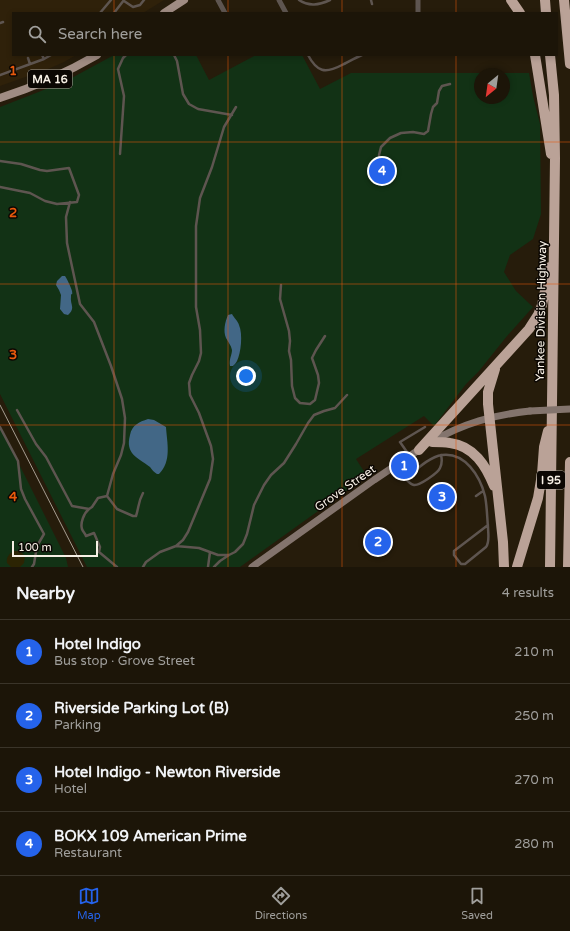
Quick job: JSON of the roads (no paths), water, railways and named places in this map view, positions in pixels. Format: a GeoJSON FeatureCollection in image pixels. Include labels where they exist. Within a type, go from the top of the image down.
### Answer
{"type":"FeatureCollection","features":[{"type":"Feature","properties":{"kind":"highway"},"geometry":{"type":"LineString","coordinates":[[510,0],[519,12]]}},
{"type":"Feature","properties":{"kind":"highway"},"geometry":{"type":"LineString","coordinates":[[545,0],[546,12]]}},
{"type":"Feature","properties":{"kind":"highway"},"geometry":{"type":"LineString","coordinates":[[564,0],[570,64]]}},
{"type":"Feature","properties":{"kind":"highway"},"geometry":{"type":"LineString","coordinates":[[568,0],[570,7]]}},
{"type":"Feature","properties":{"kind":"highway"},"geometry":{"type":"LineString","coordinates":[[535,56],[555,179]]}},
{"type":"Feature","properties":{"kind":"highway","name":"Yankee Division Highway"},"geometry":{"type":"LineString","coordinates":[[550,56],[555,116],[555,179],[550,567]]}},
{"type":"Feature","properties":{"kind":"highway"},"geometry":{"type":"LineString","coordinates":[[419,450],[529,329],[540,312],[543,303],[554,250]]}},
{"type":"Feature","properties":{"kind":"highway"},"geometry":{"type":"LineString","coordinates":[[496,366],[488,392],[488,400],[503,542],[504,567]]}},
{"type":"Feature","properties":{"kind":"highway"},"geometry":{"type":"LineString","coordinates":[[517,567],[538,498],[544,447],[552,417]]}},
{"type":"Feature","properties":{"kind":"highway"},"geometry":{"type":"LineString","coordinates":[[432,442],[457,444],[474,453],[488,472],[498,498]]}},
{"type":"Feature","properties":{"kind":"highway","name":"I 95"},"geometry":{"type":"LineString","coordinates":[[568,567],[570,462]]}},
{"type":"Feature","properties":{"kind":"highway"},"geometry":{"type":"LineString","coordinates":[[498,567],[503,542]]}},
{"type":"Feature","properties":{"kind":"main road"},"geometry":{"type":"LineString","coordinates":[[166,12],[184,0]]}},
{"type":"Feature","properties":{"kind":"main road","name":"MA 16"},"geometry":{"type":"LineString","coordinates":[[0,98],[47,80],[95,56]]}},
{"type":"Feature","properties":{"kind":"main road","name":"Grove Street"},"geometry":{"type":"LineString","coordinates":[[252,567],[409,456],[459,428],[479,420],[510,413],[570,409]]}},
{"type":"Feature","properties":{"kind":"street"},"geometry":{"type":"LineString","coordinates":[[218,0],[224,12]]}},
{"type":"Feature","properties":{"kind":"street"},"geometry":{"type":"LineString","coordinates":[[279,0],[285,12]]}},
{"type":"Feature","properties":{"kind":"street"},"geometry":{"type":"LineString","coordinates":[[418,0],[418,12]]}},
{"type":"Feature","properties":{"kind":"lane"},"geometry":{"type":"LineString","coordinates":[[101,12],[111,0]]}},
{"type":"Feature","properties":{"kind":"lane"},"geometry":{"type":"LineString","coordinates":[[115,12],[124,0],[133,7],[140,5],[144,0]]}},
{"type":"Feature","properties":{"kind":"lane"},"geometry":{"type":"LineString","coordinates":[[299,0],[311,5],[321,4],[330,0]]}},
{"type":"Feature","properties":{"kind":"lane"},"geometry":{"type":"LineString","coordinates":[[371,0],[372,4]]}},
{"type":"Feature","properties":{"kind":"lane"},"geometry":{"type":"LineString","coordinates":[[0,75],[49,56]]}},
{"type":"Feature","properties":{"kind":"lane"},"geometry":{"type":"LineString","coordinates":[[120,154],[124,96],[118,69],[125,56]]}},
{"type":"Feature","properties":{"kind":"lane"},"geometry":{"type":"LineString","coordinates":[[174,56],[177,61],[183,94],[189,104],[198,109],[232,115]]}},
{"type":"Feature","properties":{"kind":"lane"},"geometry":{"type":"LineString","coordinates":[[309,56],[315,66],[326,71],[334,69],[360,56]]}},
{"type":"Feature","properties":{"kind":"lane"},"geometry":{"type":"LineString","coordinates":[[28,58],[30,64]]}},
{"type":"Feature","properties":{"kind":"lane"},"geometry":{"type":"LineString","coordinates":[[390,168],[380,159],[379,155],[381,147],[390,138],[401,134],[413,132],[424,134],[428,130],[431,114],[433,107],[437,103],[439,91],[442,86],[450,84]]}},
{"type":"Feature","properties":{"kind":"lane"},"geometry":{"type":"LineString","coordinates":[[143,567],[146,562],[160,552],[176,546],[183,540],[188,532],[210,479],[213,459],[211,446],[199,413],[190,394],[189,383],[199,362],[201,353],[200,330],[196,307],[196,226],[200,198],[212,167],[224,127],[236,108]]}},
{"type":"Feature","properties":{"kind":"lane"},"geometry":{"type":"LineString","coordinates":[[0,161],[21,164],[48,171],[69,168],[79,195],[76,202],[57,204],[30,193],[0,187]]}},
{"type":"Feature","properties":{"kind":"lane"},"geometry":{"type":"LineString","coordinates":[[70,202],[66,217],[67,243],[80,304],[94,322],[100,337],[122,399],[125,418],[124,443],[107,496]]}},
{"type":"Feature","properties":{"kind":"lane"},"geometry":{"type":"LineString","coordinates":[[281,285],[280,299],[289,331],[292,386],[295,398],[300,403],[310,404],[315,400],[319,383],[312,358],[325,336]]}},
{"type":"Feature","properties":{"kind":"lane"},"geometry":{"type":"LineString","coordinates":[[214,567],[220,561],[236,552],[243,544],[254,505],[264,485],[271,475],[284,463],[314,415],[335,408],[347,395]]}},
{"type":"Feature","properties":{"kind":"lane"},"geometry":{"type":"LineString","coordinates":[[17,410],[36,444],[46,457],[72,506],[89,509]]}},
{"type":"Feature","properties":{"kind":"lane"},"geometry":{"type":"LineString","coordinates":[[0,427],[18,461],[21,489],[25,499],[44,534],[37,546],[34,564],[32,567]]}},
{"type":"Feature","properties":{"kind":"lane"},"geometry":{"type":"LineString","coordinates":[[409,456],[400,442],[425,427]]}},
{"type":"Feature","properties":{"kind":"lane"},"geometry":{"type":"LineString","coordinates":[[406,478],[432,459],[441,455],[455,456],[466,462],[473,471],[483,491],[486,504],[488,525],[488,546],[465,564],[461,564],[454,554],[454,551],[488,525]]}},
{"type":"Feature","properties":{"kind":"lane"},"geometry":{"type":"LineString","coordinates":[[396,465],[410,483],[413,485],[418,485],[439,470],[442,460],[441,455]]}},
{"type":"Feature","properties":{"kind":"lane"},"geometry":{"type":"LineString","coordinates":[[476,496],[483,491]]}},
{"type":"Feature","properties":{"kind":"lane"},"geometry":{"type":"LineString","coordinates":[[107,496],[117,508],[136,516],[139,499],[143,493]]}},
{"type":"Feature","properties":{"kind":"lane"},"geometry":{"type":"LineString","coordinates":[[107,496],[98,498],[92,507],[86,512],[82,522],[82,529],[86,536],[94,533],[100,547],[99,552],[117,567]]}},
{"type":"Feature","properties":{"kind":"lane"},"geometry":{"type":"LineString","coordinates":[[176,546],[199,548],[218,555],[229,555]]}},
{"type":"Feature","properties":{"kind":"lane"},"geometry":{"type":"LineString","coordinates":[[208,567],[210,552]]}},
{"type":"Feature","properties":{"kind":"water"},"geometry":{"type":"Polygon","coordinates":[[[62,276],[65,276],[72,291],[72,310],[68,315],[64,314],[60,309],[61,295],[56,285],[57,281],[62,276]]]}},
{"type":"Feature","properties":{"kind":"water"},"geometry":{"type":"Polygon","coordinates":[[[232,314],[238,322],[241,333],[241,343],[237,361],[233,366],[230,366],[232,350],[225,335],[225,324],[228,315],[232,314]]]}},
{"type":"Feature","properties":{"kind":"water"},"geometry":{"type":"Polygon","coordinates":[[[148,419],[154,420],[166,427],[168,452],[166,463],[159,474],[153,471],[133,454],[129,447],[130,435],[134,426],[148,419]]]}},
{"type":"Feature","properties":{"kind":"tram line"},"geometry":{"type":"LineString","coordinates":[[0,405],[83,567]]}},
{"type":"Feature","properties":{"kind":"place","name":"BOKX 109 American Prime"},"geometry":{"type":"Point","coordinates":[382,171]}},
{"type":"Feature","properties":{"kind":"place","name":"Hotel Indigo"},"geometry":{"type":"Point","coordinates":[404,466]}},
{"type":"Feature","properties":{"kind":"place","name":"Hotel Indigo - Newton Riverside"},"geometry":{"type":"Point","coordinates":[442,497]}},
{"type":"Feature","properties":{"kind":"place","name":"Riverside Parking Lot (B)"},"geometry":{"type":"Point","coordinates":[378,542]}}]}
